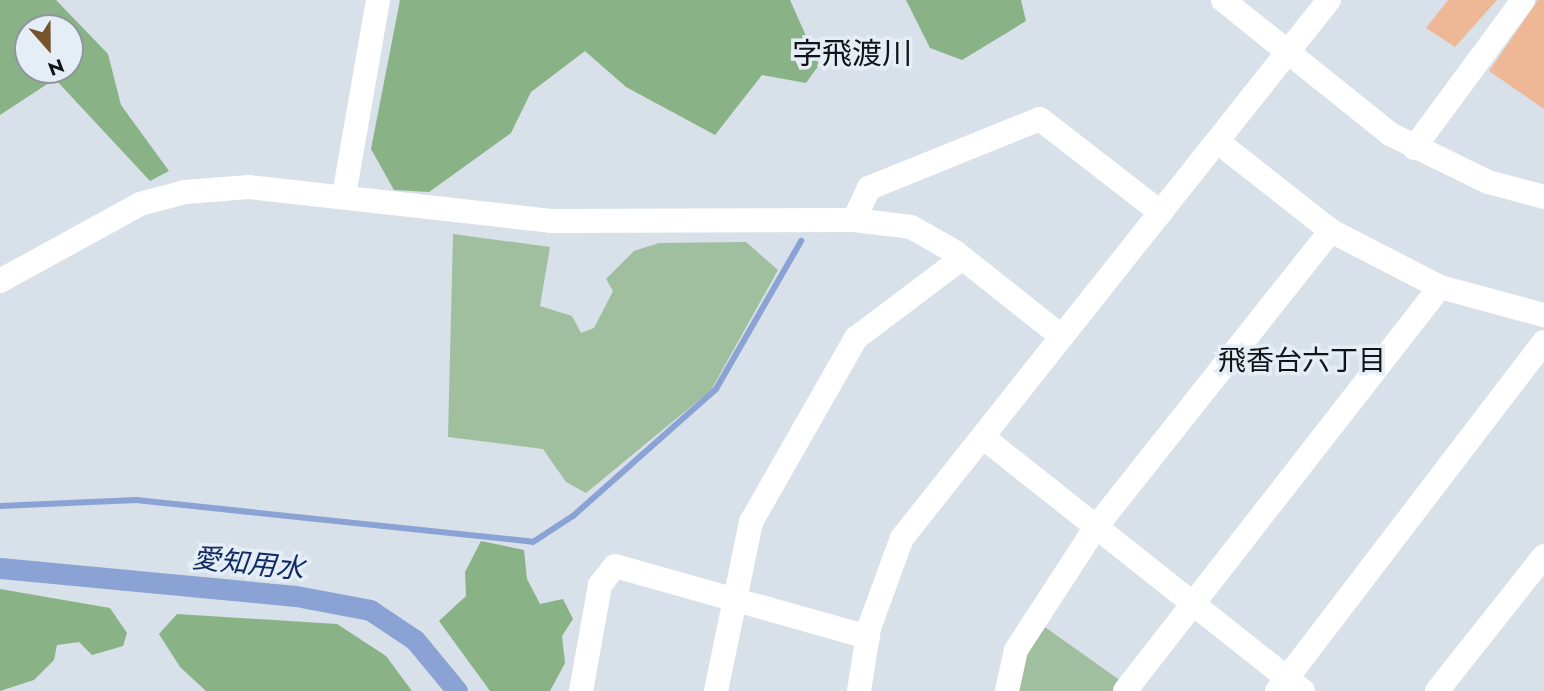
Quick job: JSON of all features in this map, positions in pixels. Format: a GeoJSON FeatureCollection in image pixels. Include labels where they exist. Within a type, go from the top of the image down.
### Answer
{"type":"FeatureCollection","features":[{"type":"Feature","properties":{"kind":"street"},"geometry":{"type":"LineString","coordinates":[[344,195],[378,0]]}},
{"type":"Feature","properties":{"kind":"street"},"geometry":{"type":"LineString","coordinates":[[1223,0],[1287,56],[1414,148],[1488,182],[1544,197]]}},
{"type":"Feature","properties":{"kind":"street"},"geometry":{"type":"LineString","coordinates":[[859,691],[867,637],[902,538],[1329,0]]}},
{"type":"Feature","properties":{"kind":"street"},"geometry":{"type":"LineString","coordinates":[[1414,148],[1523,0]]}},
{"type":"Feature","properties":{"kind":"street"},"geometry":{"type":"LineString","coordinates":[[854,220],[869,188],[1040,119],[1161,213]]}},
{"type":"Feature","properties":{"kind":"street"},"geometry":{"type":"LineString","coordinates":[[1217,142],[1331,231],[1440,287],[1544,315]]}},
{"type":"Feature","properties":{"kind":"street"},"geometry":{"type":"LineString","coordinates":[[0,281],[112,218],[165,196],[249,187],[344,195],[551,221],[854,220],[911,227],[962,258],[1061,336]]}},
{"type":"Feature","properties":{"kind":"street"},"geometry":{"type":"LineString","coordinates":[[1007,691],[1016,650],[1096,527],[1331,231]]}},
{"type":"Feature","properties":{"kind":"street"},"geometry":{"type":"LineString","coordinates":[[716,691],[751,522],[856,338],[962,258]]}},
{"type":"Feature","properties":{"kind":"street"},"geometry":{"type":"LineString","coordinates":[[1125,691],[1440,287]]}},
{"type":"Feature","properties":{"kind":"street"},"geometry":{"type":"LineString","coordinates":[[984,438],[1193,602],[1289,687],[1544,342]]}},
{"type":"Feature","properties":{"kind":"street"},"geometry":{"type":"LineString","coordinates":[[1437,691],[1544,556]]}},
{"type":"Feature","properties":{"kind":"street"},"geometry":{"type":"LineString","coordinates":[[581,691],[600,585],[615,566],[867,637]]}},
{"type":"Feature","properties":{"kind":"green space"},"geometry":{"type":"Polygon","coordinates":[[[0,0],[56,0],[69,14],[14,14],[14,84],[47,84],[0,115],[0,0]]]}},
{"type":"Feature","properties":{"kind":"green space"},"geometry":{"type":"Polygon","coordinates":[[[400,0],[790,0],[819,65],[806,83],[762,75],[715,135],[626,87],[585,51],[531,92],[511,133],[429,192],[394,190],[371,149],[400,0]]]}},
{"type":"Feature","properties":{"kind":"green space"},"geometry":{"type":"Polygon","coordinates":[[[906,0],[1021,0],[1026,21],[962,60],[930,48],[906,0]]]}},
{"type":"Feature","properties":{"kind":"green space"},"geometry":{"type":"Polygon","coordinates":[[[84,29],[108,54],[121,105],[169,171],[150,181],[60,84],[84,84],[84,29]]]}},
{"type":"Feature","properties":{"kind":"green space"},"geometry":{"type":"Polygon","coordinates":[[[453,234],[550,247],[540,306],[572,316],[581,333],[594,328],[613,291],[606,279],[634,251],[659,243],[746,242],[778,270],[711,390],[586,493],[566,482],[543,449],[448,437],[453,234]]]}},
{"type":"Feature","properties":{"kind":"green space"},"geometry":{"type":"Polygon","coordinates":[[[481,541],[524,550],[527,579],[540,604],[563,599],[573,619],[562,636],[565,663],[550,691],[490,691],[439,621],[466,596],[465,572],[481,541]]]}},
{"type":"Feature","properties":{"kind":"green space"},"geometry":{"type":"Polygon","coordinates":[[[0,589],[110,608],[127,633],[123,646],[92,655],[79,642],[57,645],[54,660],[34,680],[0,691],[0,589]]]}},
{"type":"Feature","properties":{"kind":"green space"},"geometry":{"type":"Polygon","coordinates":[[[177,614],[337,624],[386,656],[412,691],[206,691],[180,667],[159,634],[177,614]]]}},
{"type":"Feature","properties":{"kind":"green space"},"geometry":{"type":"Polygon","coordinates":[[[1035,620],[1128,686],[1125,691],[1007,691],[1035,620]]]}},
{"type":"Feature","properties":{"kind":"building"},"geometry":{"type":"Polygon","coordinates":[[[1448,0],[1497,0],[1455,47],[1426,28],[1448,0]]]}},
{"type":"Feature","properties":{"kind":"building"},"geometry":{"type":"Polygon","coordinates":[[[1538,0],[1544,0],[1544,109],[1489,71],[1538,0]]]}},
{"type":"Feature","properties":{"kind":"waterway"},"geometry":{"type":"LineString","coordinates":[[0,506],[136,500],[533,542],[573,516],[716,389],[801,241]]}},
{"type":"Feature","properties":{"kind":"waterway","name":"愛知用水"},"geometry":{"type":"LineString","coordinates":[[0,568],[296,596],[370,610],[415,640],[457,691]]}},
{"type":"Feature","properties":{"kind":"district","name":"字飛渡川"},"geometry":{"type":"Point","coordinates":[852,54]}},
{"type":"Feature","properties":{"kind":"district","name":"飛香台六丁目"},"geometry":{"type":"Point","coordinates":[1302,361]}}]}
